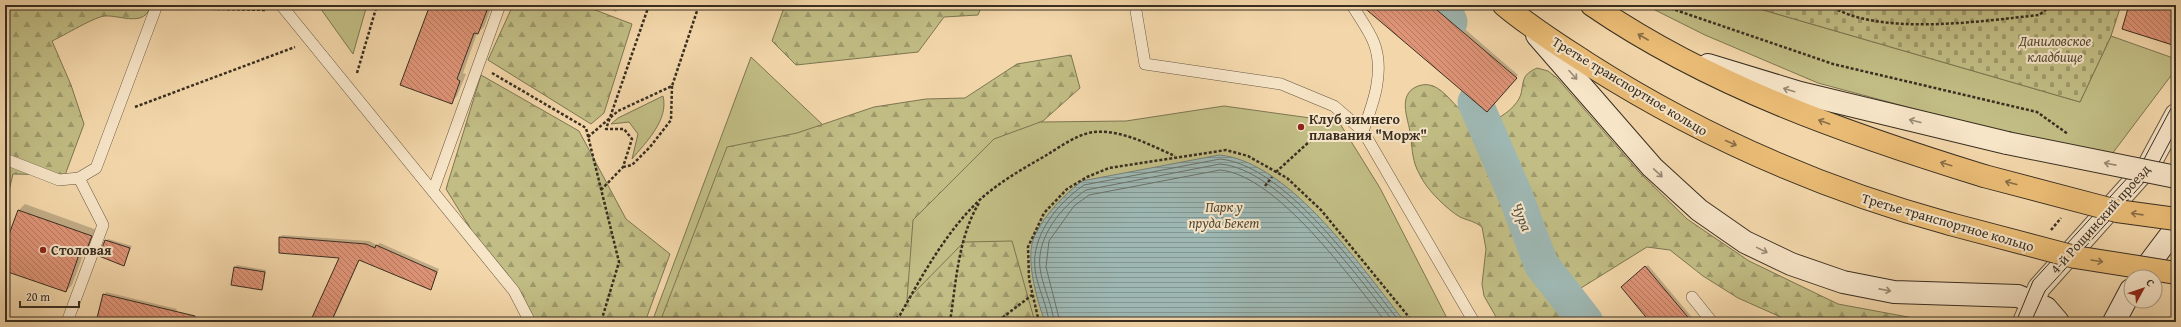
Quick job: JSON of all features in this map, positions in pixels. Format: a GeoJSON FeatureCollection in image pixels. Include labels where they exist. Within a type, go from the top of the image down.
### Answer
{"type":"FeatureCollection","features":[{"type":"Feature","properties":{"kind":"main road"},"geometry":{"type":"LineString","coordinates":[[1592,5],[1672,54],[1789,109],[1904,151],[1984,176],[2117,211],[2176,219]]}},
{"type":"Feature","properties":{"kind":"main road"},"geometry":{"type":"LineString","coordinates":[[1516,15],[1598,102],[1652,167],[1699,210],[1745,242],[1791,264],[1843,282],[1894,292],[2005,295],[2032,301],[2046,308],[2058,322]]}},
{"type":"Feature","properties":{"kind":"main road","name":"Третье транспортное кольцо"},"geometry":{"type":"LineString","coordinates":[[1516,15],[1616,81],[1710,134],[1804,176],[1892,208],[2075,257],[2176,273]]}},
{"type":"Feature","properties":{"kind":"main road"},"geometry":{"type":"LineString","coordinates":[[1672,54],[1800,93],[2007,144],[2176,177]]}},
{"type":"Feature","properties":{"kind":"main road","name":"4-й Рощинский проезд"},"geometry":{"type":"LineString","coordinates":[[2024,322],[2039,288],[2149,165],[2176,115]]}},
{"type":"Feature","properties":{"kind":"main road"},"geometry":{"type":"LineString","coordinates":[[2145,269],[2176,228]]}},
{"type":"Feature","properties":{"kind":"main road"},"geometry":{"type":"LineString","coordinates":[[2114,322],[2123,305]]}},
{"type":"Feature","properties":{"kind":"lane"},"geometry":{"type":"LineString","coordinates":[[433,191],[500,5]]}},
{"type":"Feature","properties":{"kind":"lane"},"geometry":{"type":"LineString","coordinates":[[1135,5],[1145,64],[1281,84],[1334,106],[1363,131],[1474,322]]}},
{"type":"Feature","properties":{"kind":"lane"},"geometry":{"type":"LineString","coordinates":[[1352,5],[1374,43],[1379,62],[1373,105],[1363,131]]}},
{"type":"Feature","properties":{"kind":"lane"},"geometry":{"type":"LineString","coordinates":[[5,160],[59,180],[78,178],[96,168],[156,7]]}},
{"type":"Feature","properties":{"kind":"lane"},"geometry":{"type":"LineString","coordinates":[[283,7],[514,291],[530,322]]}},
{"type":"Feature","properties":{"kind":"lane"},"geometry":{"type":"LineString","coordinates":[[68,322],[103,225],[78,178]]}},
{"type":"Feature","properties":{"kind":"lane"},"geometry":{"type":"LineString","coordinates":[[1692,298],[1712,322]]}},
{"type":"Feature","properties":{"kind":"path"},"geometry":{"type":"LineString","coordinates":[[216,5],[217,9]]}},
{"type":"Feature","properties":{"kind":"path"},"geometry":{"type":"LineString","coordinates":[[352,91],[377,5]]}},
{"type":"Feature","properties":{"kind":"path"},"geometry":{"type":"LineString","coordinates":[[601,190],[623,167],[632,139],[624,129],[606,130],[649,5]]}},
{"type":"Feature","properties":{"kind":"path"},"geometry":{"type":"LineString","coordinates":[[623,167],[632,165],[650,147],[671,120],[672,86],[699,5]]}},
{"type":"Feature","properties":{"kind":"path"},"geometry":{"type":"LineString","coordinates":[[1661,5],[1833,64],[2037,112],[2074,138]]}},
{"type":"Feature","properties":{"kind":"path"},"geometry":{"type":"LineString","coordinates":[[1829,5],[1842,13],[1902,25],[2039,15],[2052,5]]}},
{"type":"Feature","properties":{"kind":"path"},"geometry":{"type":"LineString","coordinates":[[156,7],[217,9],[283,7]]}},
{"type":"Feature","properties":{"kind":"path"},"geometry":{"type":"LineString","coordinates":[[117,114],[310,41]]}},
{"type":"Feature","properties":{"kind":"path"},"geometry":{"type":"LineString","coordinates":[[478,65],[586,128],[618,262],[602,322]]}},
{"type":"Feature","properties":{"kind":"path"},"geometry":{"type":"LineString","coordinates":[[588,137],[618,111],[672,86]]}},
{"type":"Feature","properties":{"kind":"path"},"geometry":{"type":"LineString","coordinates":[[892,322],[900,315],[931,259],[983,197],[1008,178],[1070,140],[1094,132],[1117,134],[1144,142],[1176,156]]}},
{"type":"Feature","properties":{"kind":"path"},"geometry":{"type":"LineString","coordinates":[[1276,172],[1310,141]]}},
{"type":"Feature","properties":{"kind":"path"},"geometry":{"type":"LineString","coordinates":[[1039,322],[1032,295],[1028,247],[1044,213],[1066,189],[1087,177],[1109,168],[1176,156],[1226,150],[1248,156],[1287,178],[1321,210],[1413,322]]}},
{"type":"Feature","properties":{"kind":"path"},"geometry":{"type":"LineString","coordinates":[[1265,186],[1272,177]]}},
{"type":"Feature","properties":{"kind":"path"},"geometry":{"type":"LineString","coordinates":[[950,322],[958,268],[970,218],[983,197]]}},
{"type":"Feature","properties":{"kind":"path"},"geometry":{"type":"LineString","coordinates":[[1000,322],[1002,318],[1032,295]]}},
{"type":"Feature","properties":{"kind":"green space"},"geometry":{"type":"Polygon","coordinates":[[[5,5],[151,5],[148,12],[144,16],[132,19],[111,16],[101,17],[52,41],[71,85],[84,124],[65,175],[13,174],[5,207],[5,5]]]}},
{"type":"Feature","properties":{"kind":"green space"},"geometry":{"type":"Polygon","coordinates":[[[318,5],[367,5],[353,54],[318,5]]]}},
{"type":"Feature","properties":{"kind":"green space"},"geometry":{"type":"Polygon","coordinates":[[[513,5],[582,5],[632,24],[604,113],[591,124],[488,60],[513,5]]]}},
{"type":"Feature","properties":{"kind":"green space"},"geometry":{"type":"Polygon","coordinates":[[[785,5],[982,5],[978,15],[944,17],[918,52],[796,65],[772,41],[785,5]]]}},
{"type":"Feature","properties":{"kind":"green space"},"geometry":{"type":"Polygon","coordinates":[[[1645,5],[1746,5],[2080,102],[2111,36],[2176,59],[2176,69],[2112,154],[2026,139],[1818,83],[1705,35],[1645,5]]]}},
{"type":"Feature","properties":{"kind":"green space","name":"Даниловское кладбище"},"geometry":{"type":"Polygon","coordinates":[[[1746,5],[2121,5],[2111,36],[2080,102],[1746,5]]]}},
{"type":"Feature","properties":{"kind":"green space"},"geometry":{"type":"Polygon","coordinates":[[[1071,55],[1080,88],[1043,121],[994,139],[913,220],[907,300],[964,242],[1012,241],[1035,322],[660,322],[727,147],[797,133],[874,107],[926,99],[965,98],[1017,64],[1071,55]]]}},
{"type":"Feature","properties":{"kind":"green space","name":"Парк у пруда Бекет"},"geometry":{"type":"Polygon","coordinates":[[[751,57],[842,143],[1019,105],[1041,122],[1126,121],[1224,106],[1339,122],[1380,188],[1449,322],[652,322],[751,57]]]}},
{"type":"Feature","properties":{"kind":"green space"},"geometry":{"type":"Polygon","coordinates":[[[1537,68],[1548,71],[1557,78],[1639,172],[1687,219],[1749,261],[1838,304],[1935,322],[1792,322],[1738,298],[1703,276],[1670,250],[1647,247],[1581,288],[1579,292],[1580,301],[1591,322],[1499,322],[1484,296],[1482,284],[1486,249],[1482,227],[1474,222],[1460,217],[1444,205],[1423,181],[1414,161],[1405,102],[1411,90],[1418,86],[1428,85],[1437,88],[1471,118],[1481,121],[1493,120],[1505,113],[1517,102],[1521,94],[1524,78],[1537,68]]]}},
{"type":"Feature","properties":{"kind":"green space"},"geometry":{"type":"Polygon","coordinates":[[[481,75],[579,131],[626,219],[670,254],[645,322],[528,322],[446,189],[481,75]]]}},
{"type":"Feature","properties":{"kind":"green space"},"geometry":{"type":"Polygon","coordinates":[[[663,96],[663,114],[660,122],[650,138],[632,159],[638,134],[629,122],[611,124],[618,118],[663,96]]]}},
{"type":"Feature","properties":{"kind":"water"},"geometry":{"type":"Polygon","coordinates":[[[1219,155],[1246,162],[1272,176],[1298,197],[1323,221],[1405,322],[1045,322],[1035,291],[1031,266],[1032,244],[1039,227],[1068,192],[1082,181],[1219,155]]]}},
{"type":"Feature","properties":{"kind":"building"},"geometry":{"type":"Polygon","coordinates":[[[430,5],[489,5],[478,34],[474,33],[457,79],[460,81],[452,104],[400,85],[430,5]]]}},
{"type":"Feature","properties":{"kind":"building"},"geometry":{"type":"Polygon","coordinates":[[[1361,5],[1431,5],[1517,78],[1487,112],[1361,5]]]}},
{"type":"Feature","properties":{"kind":"building"},"geometry":{"type":"Polygon","coordinates":[[[2129,5],[2176,5],[2176,46],[2122,29],[2129,5]]]}},
{"type":"Feature","properties":{"kind":"building"},"geometry":{"type":"Polygon","coordinates":[[[18,210],[92,236],[86,251],[81,249],[66,292],[5,271],[5,245],[18,210]]]}},
{"type":"Feature","properties":{"kind":"building"},"geometry":{"type":"Polygon","coordinates":[[[279,237],[366,244],[375,248],[376,245],[437,272],[431,290],[359,260],[331,322],[310,322],[339,258],[279,253],[279,237]]]}},
{"type":"Feature","properties":{"kind":"building"},"geometry":{"type":"Polygon","coordinates":[[[105,240],[130,248],[124,266],[99,256],[105,240]]]}},
{"type":"Feature","properties":{"kind":"building"},"geometry":{"type":"Polygon","coordinates":[[[1645,266],[1692,322],[1650,322],[1621,287],[1645,266]]]}},
{"type":"Feature","properties":{"kind":"building"},"geometry":{"type":"Polygon","coordinates":[[[234,267],[265,272],[262,290],[231,285],[234,267]]]}},
{"type":"Feature","properties":{"kind":"building"},"geometry":{"type":"Polygon","coordinates":[[[103,294],[195,316],[194,322],[96,322],[103,294]]]}},
{"type":"Feature","properties":{"kind":"waterway","name":"Чура"},"geometry":{"type":"LineString","coordinates":[[1443,5],[1450,22]]}},
{"type":"Feature","properties":{"kind":"waterway","name":"Чура"},"geometry":{"type":"LineString","coordinates":[[1475,102],[1516,197],[1541,264],[1586,322]]}},
{"type":"Feature","properties":{"kind":"tram line"},"geometry":{"type":"LineString","coordinates":[[2016,322],[2033,281],[2143,161],[2176,99]]}},
{"type":"Feature","properties":{"kind":"tram line"},"geometry":{"type":"LineString","coordinates":[[2031,322],[2045,291],[2155,170],[2176,130]]}},
{"type":"Feature","properties":{"kind":"place","name":"Клуб зимнего плавания \"Морж\""},"geometry":{"type":"Point","coordinates":[1301,127]}},
{"type":"Feature","properties":{"kind":"place","name":"Столовая"},"geometry":{"type":"Point","coordinates":[43,250]}}]}
